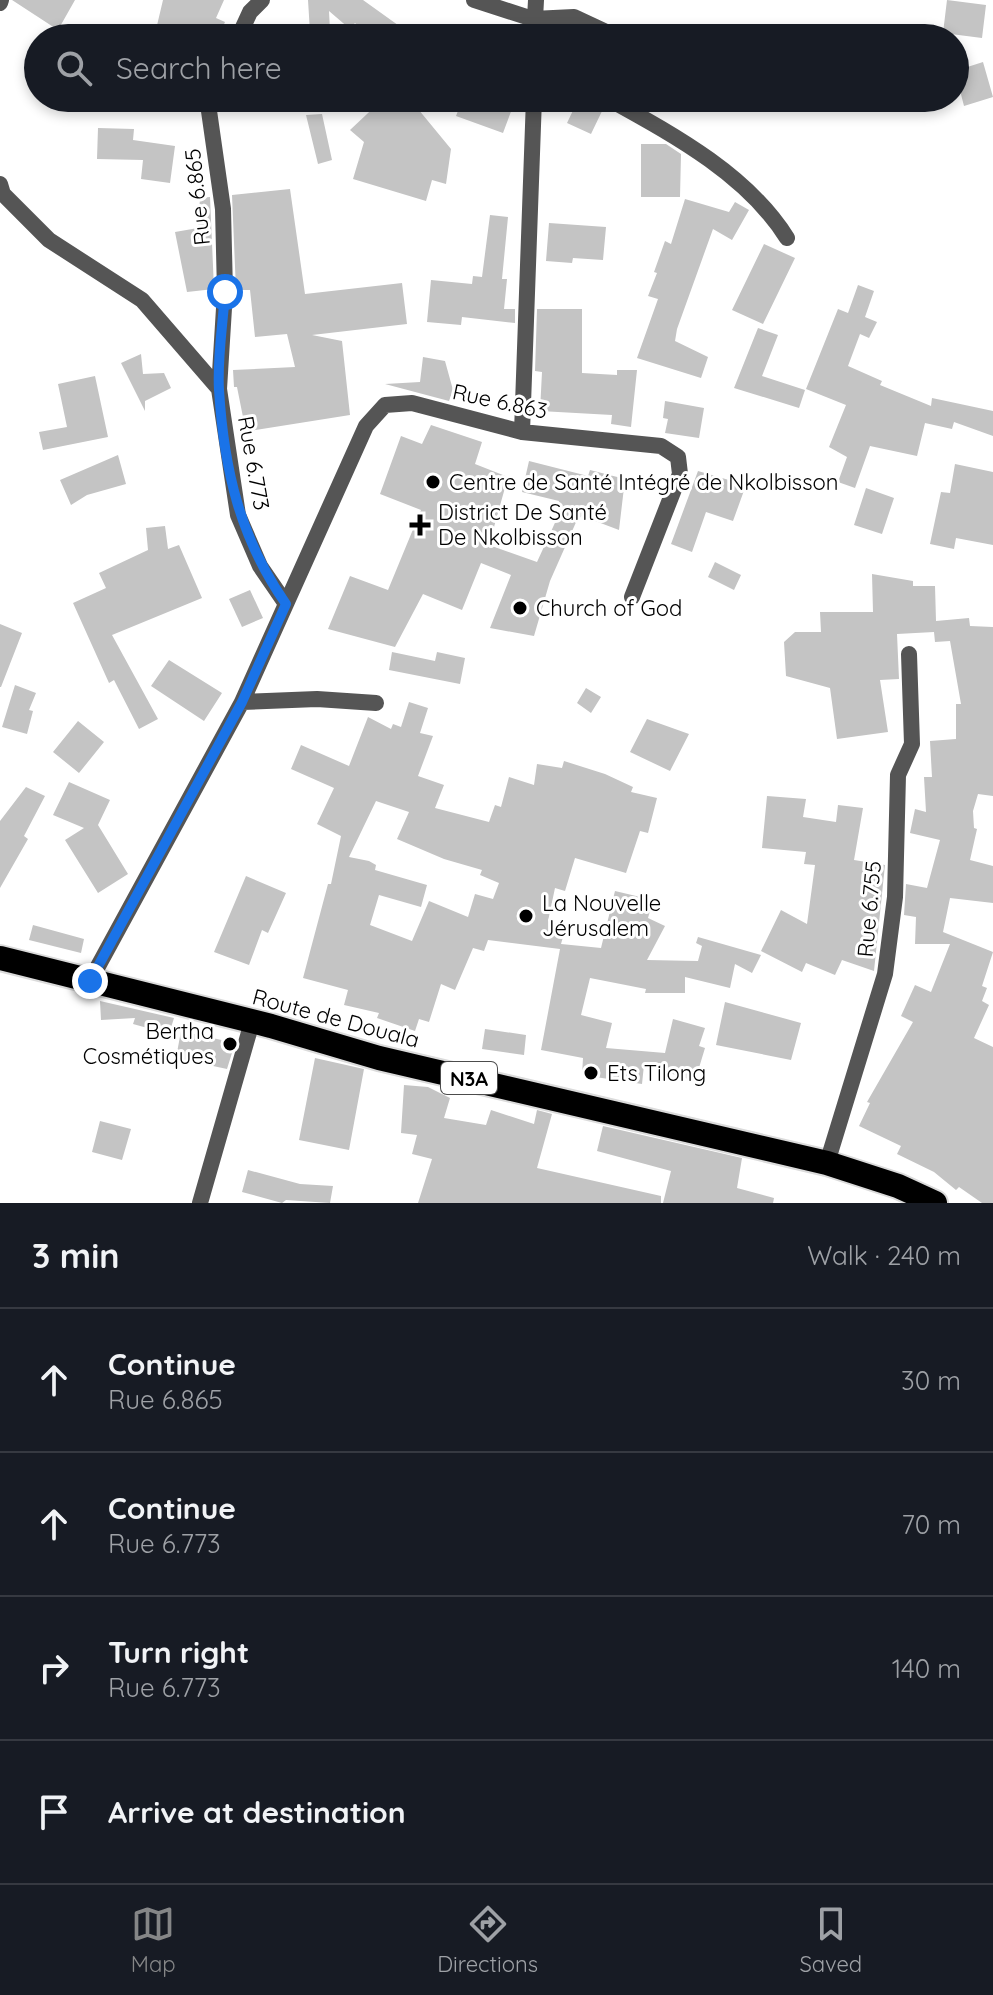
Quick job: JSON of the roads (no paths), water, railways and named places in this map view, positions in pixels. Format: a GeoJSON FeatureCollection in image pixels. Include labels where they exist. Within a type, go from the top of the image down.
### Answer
{"type":"FeatureCollection","features":[{"type":"Feature","properties":{"kind":"highway","name":"Route de Douala"},"geometry":{"type":"LineString","coordinates":[[0,958],[252,1022],[379,1058],[827,1163],[898,1186],[935,1203]]}},
{"type":"Feature","properties":{"kind":"street"},"geometry":{"type":"LineString","coordinates":[[244,24],[250,12],[262,0]]}},
{"type":"Feature","properties":{"kind":"street"},"geometry":{"type":"LineString","coordinates":[[474,0],[533,19],[574,17],[589,24]]}},
{"type":"Feature","properties":{"kind":"street"},"geometry":{"type":"LineString","coordinates":[[533,24],[536,0]]}},
{"type":"Feature","properties":{"kind":"street","name":"Rue 6.865"},"geometry":{"type":"LineString","coordinates":[[209,112],[223,209],[225,292],[219,389]]}},
{"type":"Feature","properties":{"kind":"street"},"geometry":{"type":"LineString","coordinates":[[522,432],[533,112]]}},
{"type":"Feature","properties":{"kind":"street"},"geometry":{"type":"LineString","coordinates":[[629,112],[748,189],[770,210],[787,238]]}},
{"type":"Feature","properties":{"kind":"street","name":"Rue 6.773"},"geometry":{"type":"LineString","coordinates":[[0,184],[3,194],[49,240],[142,300],[219,389],[238,515],[260,566],[286,604]]}},
{"type":"Feature","properties":{"kind":"street","name":"Rue 6.863"},"geometry":{"type":"LineString","coordinates":[[286,604],[366,426],[385,405],[412,403],[522,432],[661,446],[678,457],[680,474],[632,597]]}},
{"type":"Feature","properties":{"kind":"street"},"geometry":{"type":"LineString","coordinates":[[90,981],[242,702],[286,604]]}},
{"type":"Feature","properties":{"kind":"street","name":"Rue 6.755"},"geometry":{"type":"LineString","coordinates":[[827,1163],[885,974],[895,897],[898,775],[912,744],[909,654]]}},
{"type":"Feature","properties":{"kind":"street"},"geometry":{"type":"LineString","coordinates":[[242,702],[317,699],[376,703]]}},
{"type":"Feature","properties":{"kind":"street"},"geometry":{"type":"LineString","coordinates":[[200,1203],[252,1022]]}},
{"type":"Feature","properties":{"kind":"place","name":"Centre de Santé Intégré de Nkolbisson"},"geometry":{"type":"Point","coordinates":[433,482]}},
{"type":"Feature","properties":{"kind":"place","name":"District De Santé De Nkolbisson"},"geometry":{"type":"Point","coordinates":[420,525]}},
{"type":"Feature","properties":{"kind":"place","name":"Church of God"},"geometry":{"type":"Point","coordinates":[520,608]}},
{"type":"Feature","properties":{"kind":"place","name":"La Nouvelle Jérusalem"},"geometry":{"type":"Point","coordinates":[526,916]}},
{"type":"Feature","properties":{"kind":"place","name":"Bertha Cosmétiques"},"geometry":{"type":"Point","coordinates":[230,1044]}},
{"type":"Feature","properties":{"kind":"place","name":"Ets Tilong"},"geometry":{"type":"Point","coordinates":[591,1073]}}]}
